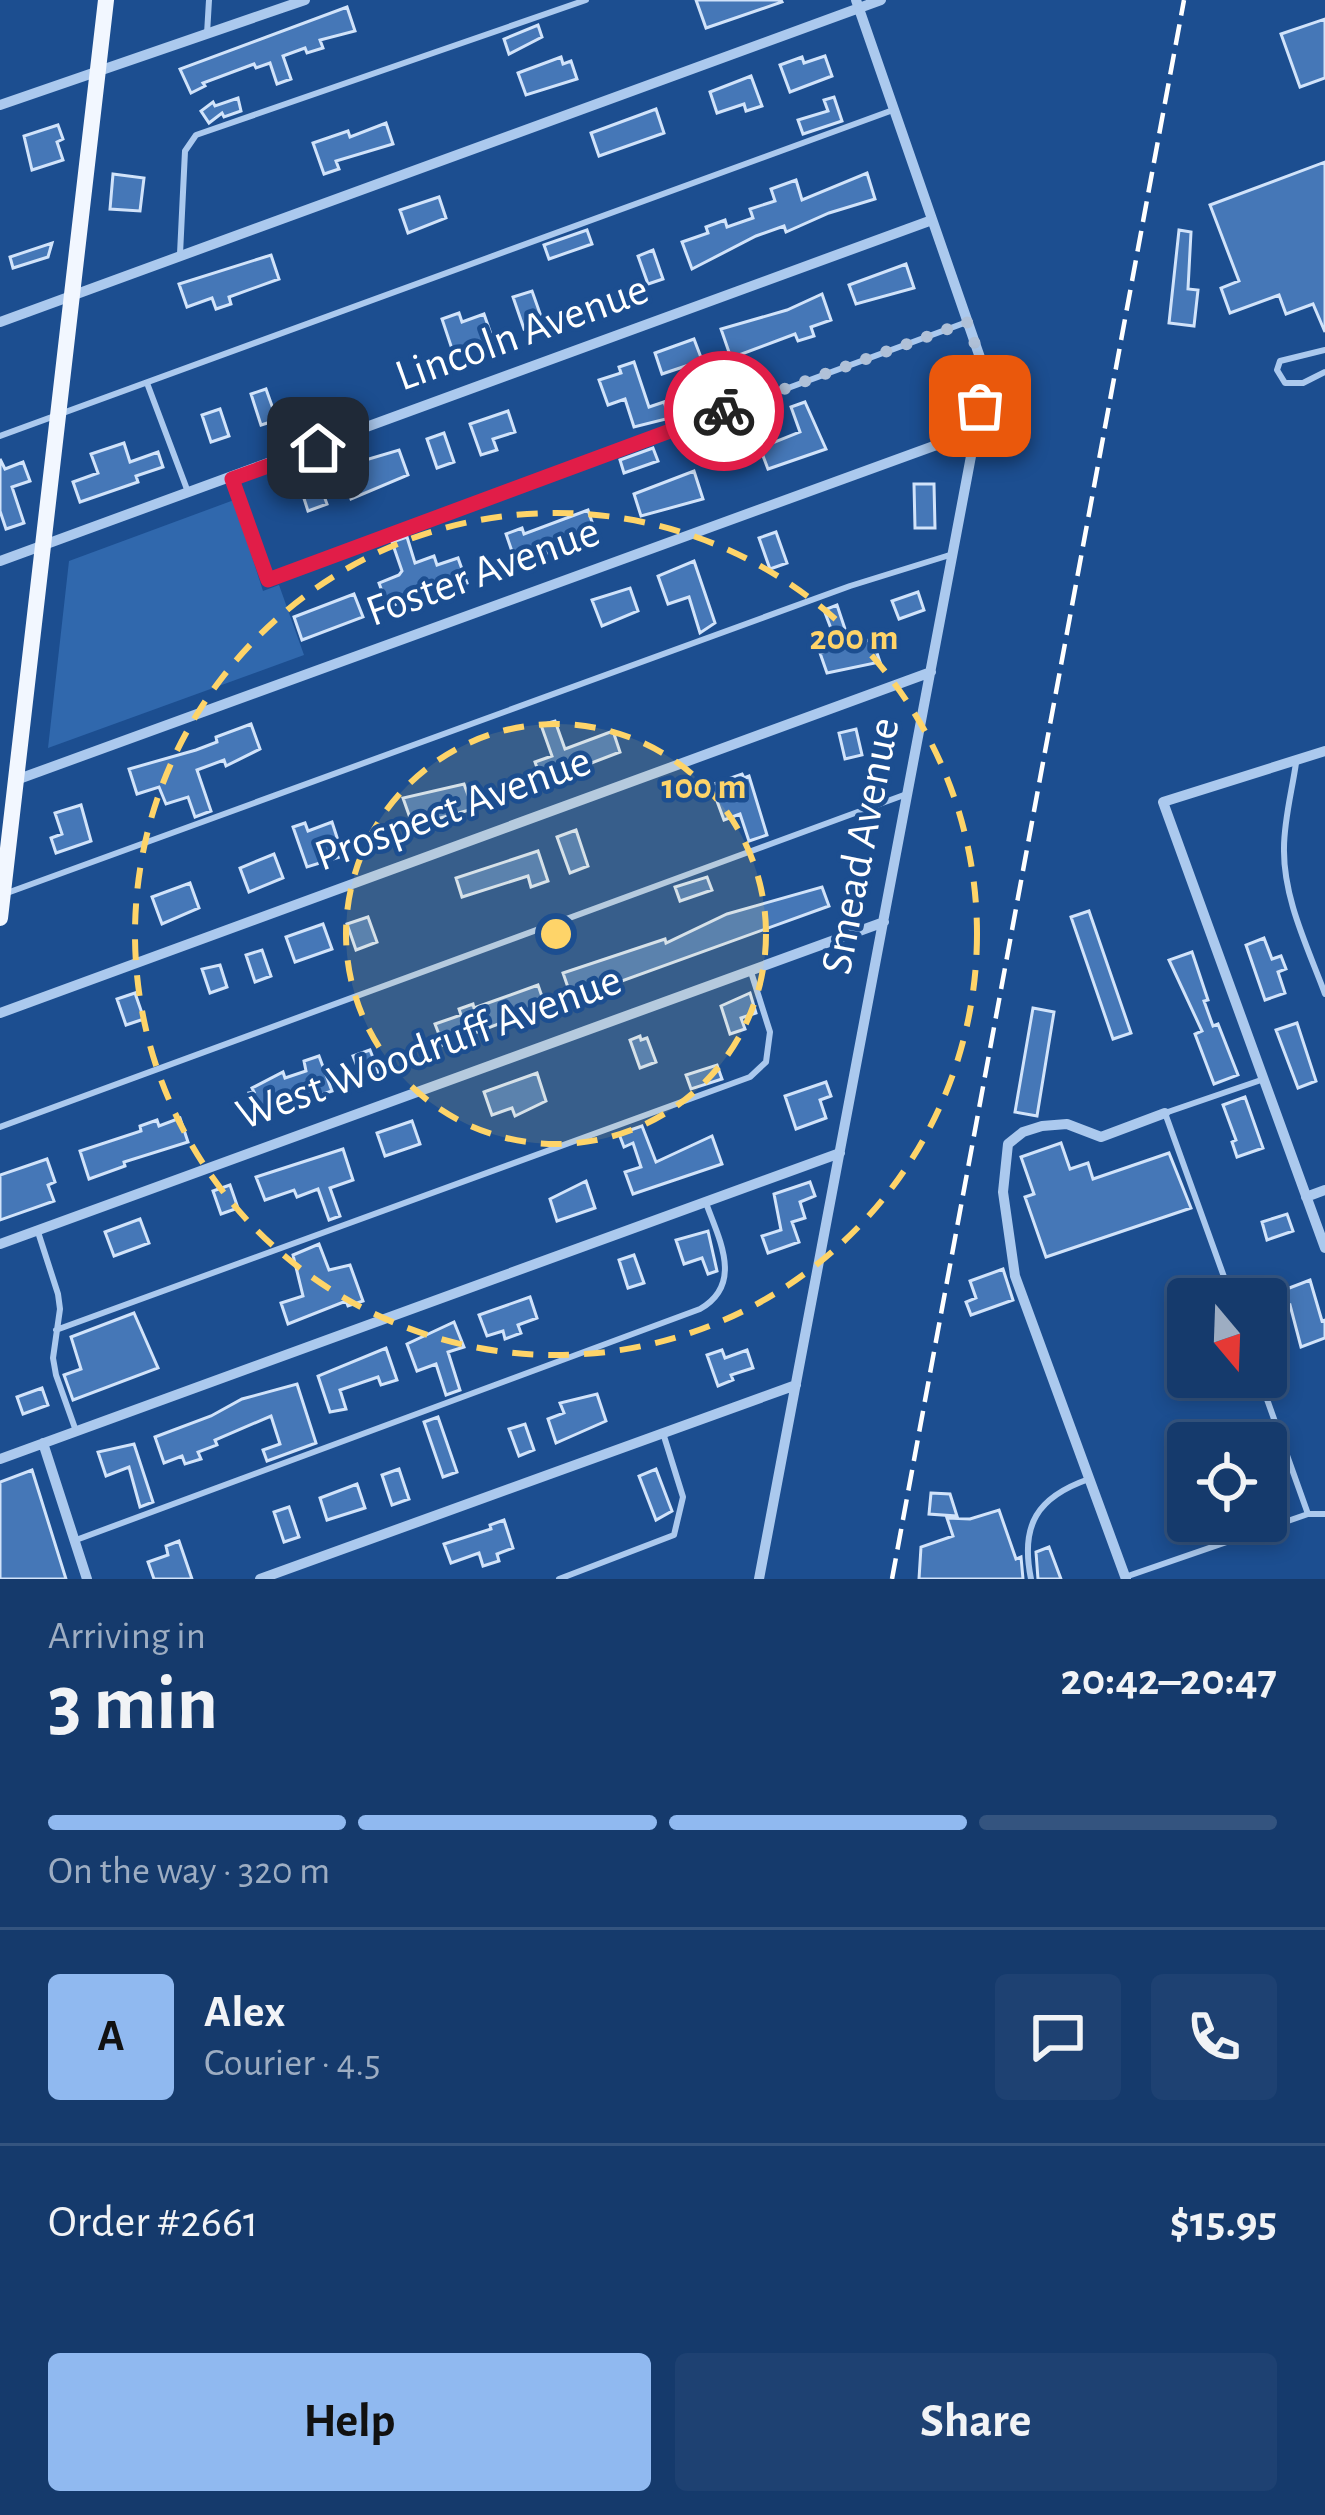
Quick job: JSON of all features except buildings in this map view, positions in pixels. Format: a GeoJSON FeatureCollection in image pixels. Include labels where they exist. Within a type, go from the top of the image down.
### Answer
{"type":"FeatureCollection","features":[{"type":"Feature","properties":{"kind":"main road"},"geometry":{"type":"LineString","coordinates":[[1,904],[106,0]]}},
{"type":"Feature","properties":{"kind":"street"},"geometry":{"type":"LineString","coordinates":[[0,106],[305,0]]}},
{"type":"Feature","properties":{"kind":"street"},"geometry":{"type":"LineString","coordinates":[[0,322],[857,4],[881,0]]}},
{"type":"Feature","properties":{"kind":"street","name":"Smead Avenue"},"geometry":{"type":"LineString","coordinates":[[759,1579],[984,369],[857,4]]}},
{"type":"Feature","properties":{"kind":"street","name":"Lincoln Avenue"},"geometry":{"type":"LineString","coordinates":[[0,561],[932,220]]}},
{"type":"Feature","properties":{"kind":"street","name":"Foster Avenue"},"geometry":{"type":"LineString","coordinates":[[16,780],[975,430]]}},
{"type":"Feature","properties":{"kind":"street","name":"Prospect Avenue"},"geometry":{"type":"LineString","coordinates":[[0,1013],[931,672]]}},
{"type":"Feature","properties":{"kind":"street"},"geometry":{"type":"LineString","coordinates":[[1325,751],[1163,802],[1325,1248]]}},
{"type":"Feature","properties":{"kind":"street","name":"West Woodruff Avenue"},"geometry":{"type":"LineString","coordinates":[[0,1244],[884,922]]}},
{"type":"Feature","properties":{"kind":"street"},"geometry":{"type":"LineString","coordinates":[[1125,1578],[1015,1276],[1006,1230],[1004,1167],[1008,1144],[1023,1132],[1067,1124],[1101,1137],[1166,1113]]}},
{"type":"Feature","properties":{"kind":"street"},"geometry":{"type":"LineString","coordinates":[[0,1459],[840,1153]]}},
{"type":"Feature","properties":{"kind":"street"},"geometry":{"type":"LineString","coordinates":[[1306,1197],[1325,1190]]}},
{"type":"Feature","properties":{"kind":"street"},"geometry":{"type":"LineString","coordinates":[[260,1579],[796,1385]]}},
{"type":"Feature","properties":{"kind":"street"},"geometry":{"type":"LineString","coordinates":[[44,1443],[87,1579]]}},
{"type":"Feature","properties":{"kind":"lane"},"geometry":{"type":"LineString","coordinates":[[206,34],[209,0]]}},
{"type":"Feature","properties":{"kind":"lane"},"geometry":{"type":"LineString","coordinates":[[179,257],[184,151],[196,135],[586,0]]}},
{"type":"Feature","properties":{"kind":"lane"},"geometry":{"type":"LineString","coordinates":[[0,436],[893,110]]}},
{"type":"Feature","properties":{"kind":"lane"},"geometry":{"type":"LineString","coordinates":[[232,479],[268,580],[967,322]]}},
{"type":"Feature","properties":{"kind":"lane"},"geometry":{"type":"LineString","coordinates":[[1325,350],[1294,355],[1280,361],[1277,370],[1285,383],[1293,385],[1325,372]]}},
{"type":"Feature","properties":{"kind":"lane"},"geometry":{"type":"LineString","coordinates":[[147,382],[189,495]]}},
{"type":"Feature","properties":{"kind":"lane"},"geometry":{"type":"LineString","coordinates":[[1,904],[850,586],[952,554]]}},
{"type":"Feature","properties":{"kind":"lane"},"geometry":{"type":"LineString","coordinates":[[1297,759],[1286,822],[1285,872],[1295,915],[1325,994]]}},
{"type":"Feature","properties":{"kind":"lane"},"geometry":{"type":"LineString","coordinates":[[0,1127],[908,794]]}},
{"type":"Feature","properties":{"kind":"lane"},"geometry":{"type":"LineString","coordinates":[[56,1330],[750,1077],[766,1062],[770,1032],[750,969]]}},
{"type":"Feature","properties":{"kind":"lane"},"geometry":{"type":"LineString","coordinates":[[1225,1278],[1166,1113],[1264,1079]]}},
{"type":"Feature","properties":{"kind":"lane"},"geometry":{"type":"LineString","coordinates":[[74,1540],[700,1309],[720,1293],[727,1266],[704,1200]]}},
{"type":"Feature","properties":{"kind":"lane"},"geometry":{"type":"LineString","coordinates":[[37,1231],[58,1294],[56,1375],[76,1431]]}},
{"type":"Feature","properties":{"kind":"lane"},"geometry":{"type":"LineString","coordinates":[[1267,1398],[1308,1514]]}},
{"type":"Feature","properties":{"kind":"lane"},"geometry":{"type":"LineString","coordinates":[[559,1579],[674,1535],[683,1497],[663,1433]]}},
{"type":"Feature","properties":{"kind":"lane"},"geometry":{"type":"LineString","coordinates":[[1031,1579],[1027,1539],[1040,1508],[1089,1479]]}},
{"type":"Feature","properties":{"kind":"lane"},"geometry":{"type":"LineString","coordinates":[[1125,1578],[1308,1514],[1325,1514]]}},
{"type":"Feature","properties":{"kind":"shaded area"},"geometry":{"type":"Polygon","coordinates":[[[234,500],[263,591],[279,585],[304,655],[48,748],[69,561],[234,500]]]}},
{"type":"Feature","properties":{"kind":"railway"},"geometry":{"type":"LineString","coordinates":[[892,1579],[1184,0]]}},
{"type":"Feature","properties":{"kind":"way so far"},"geometry":{"type":"LineString","coordinates":[[724,411],[967,322],[984,369],[980,406]]}},
{"type":"Feature","properties":{"kind":"route"},"geometry":{"type":"LineString","coordinates":[[318,448],[232,479],[268,580],[724,411]]}}]}
